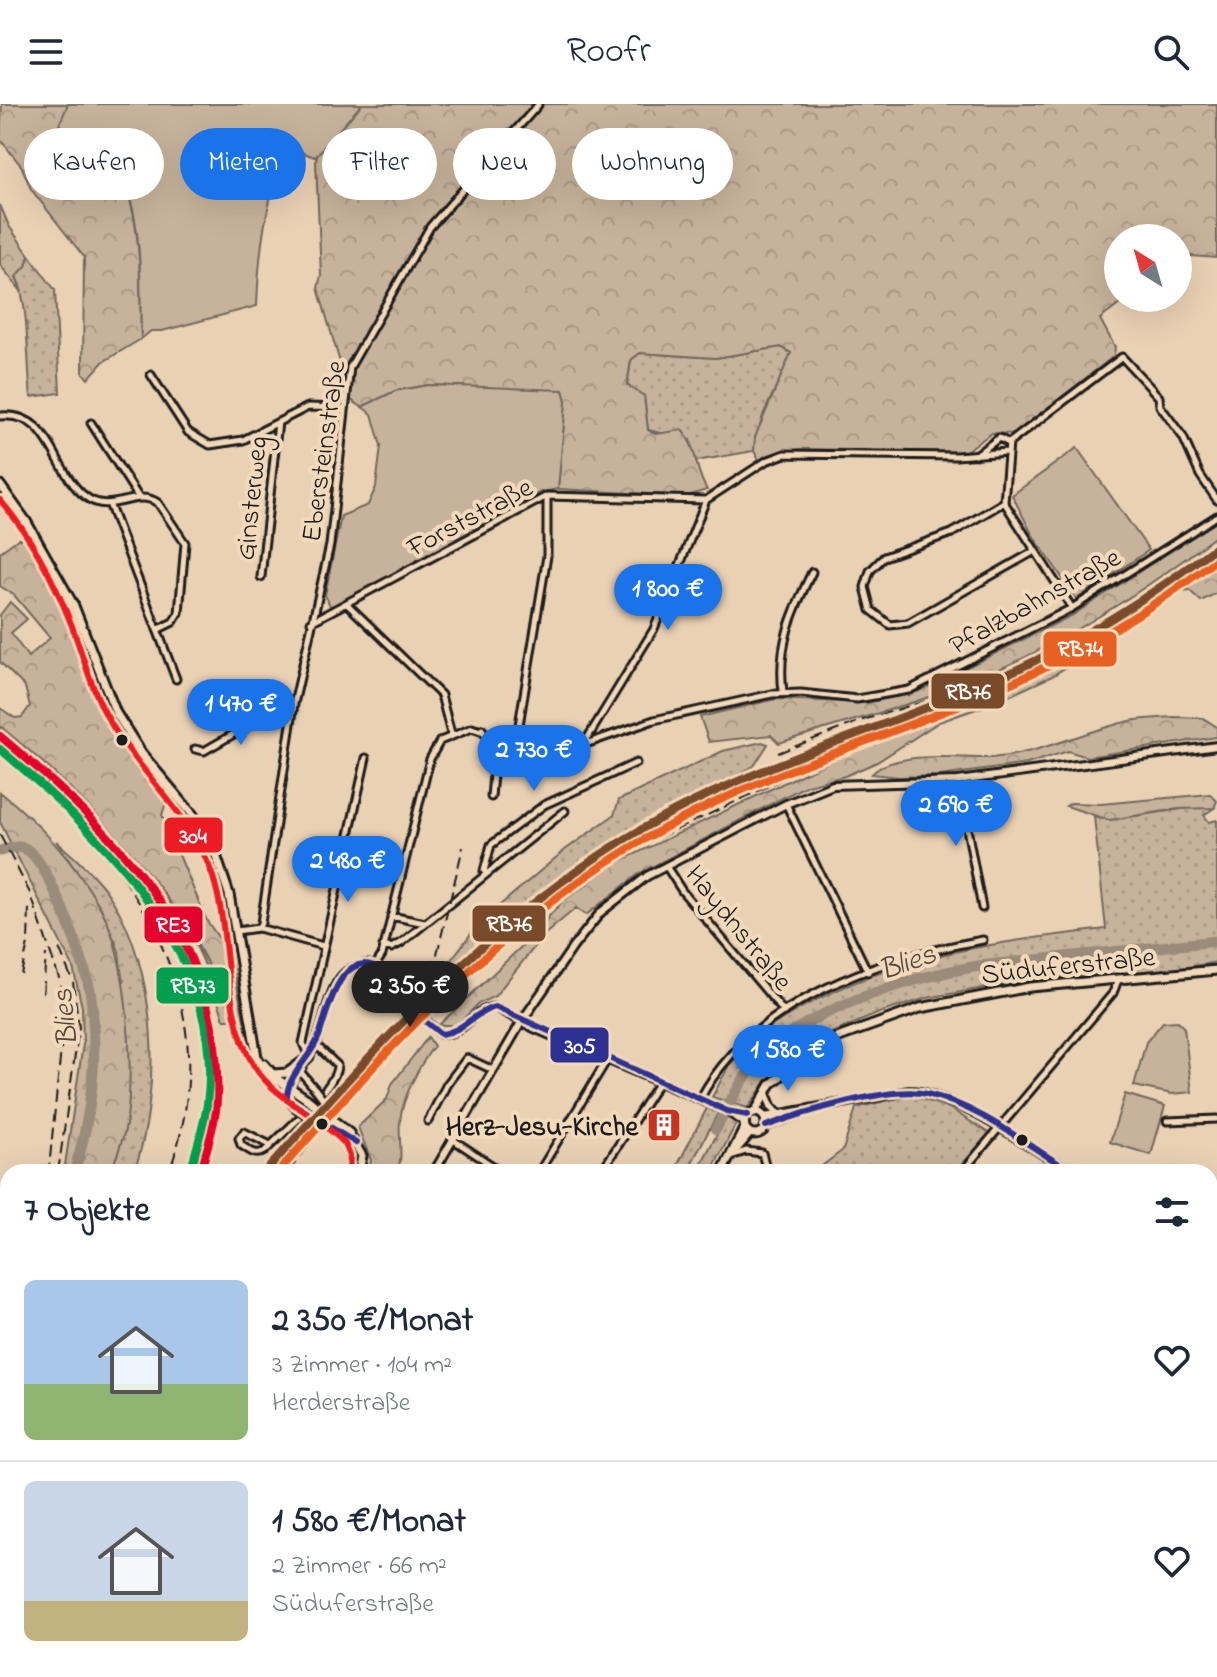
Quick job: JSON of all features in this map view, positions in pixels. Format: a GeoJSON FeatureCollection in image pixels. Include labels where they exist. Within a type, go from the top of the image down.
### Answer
{"type":"FeatureCollection","features":[{"type":"Feature","properties":{"kind":"main road"},"geometry":{"type":"LineString","coordinates":[[0,485],[26,521],[74,606],[116,713],[142,754],[193,815],[213,846],[225,879],[260,1065],[287,1100],[356,1143]]}},
{"type":"Feature","properties":{"kind":"main road","name":"Süduferstraße"},"geometry":{"type":"LineString","coordinates":[[752,1120],[771,1084],[794,1064],[834,1039],[945,1002],[1030,987],[1217,970]]}},
{"type":"Feature","properties":{"kind":"main road"},"geometry":{"type":"LineString","coordinates":[[257,1048],[271,1074],[349,1133],[362,1156],[360,1164]]}},
{"type":"Feature","properties":{"kind":"main road"},"geometry":{"type":"LineString","coordinates":[[271,1074],[287,1073],[309,1057]]}},
{"type":"Feature","properties":{"kind":"main road","name":"Süduferstraße"},"geometry":{"type":"LineString","coordinates":[[752,1120],[794,1064]]}},
{"type":"Feature","properties":{"kind":"main road"},"geometry":{"type":"LineString","coordinates":[[726,1164],[752,1120]]}},
{"type":"Feature","properties":{"kind":"street","name":"Ebersteinstraße"},"geometry":{"type":"LineString","coordinates":[[259,928],[294,704],[335,514],[343,408],[354,356],[416,256],[422,239],[442,211],[538,105]]}},
{"type":"Feature","properties":{"kind":"street"},"geometry":{"type":"LineString","coordinates":[[1072,608],[1033,552],[1004,502],[1007,452],[1009,443],[1122,357],[1159,397],[1160,406],[1183,437],[1200,475],[1217,500]]}},
{"type":"Feature","properties":{"kind":"street"},"geometry":{"type":"LineString","coordinates":[[151,375],[188,432],[204,443],[233,443],[308,407],[343,408]]}},
{"type":"Feature","properties":{"kind":"street"},"geometry":{"type":"LineString","coordinates":[[0,416],[25,418],[47,439],[83,495],[110,506],[139,498],[158,503],[186,548],[179,613],[173,622],[157,630]]}},
{"type":"Feature","properties":{"kind":"street","name":"Ginsterweg"},"geometry":{"type":"LineString","coordinates":[[261,577],[278,422]]}},
{"type":"Feature","properties":{"kind":"street"},"geometry":{"type":"LineString","coordinates":[[91,423],[139,498]]}},
{"type":"Feature","properties":{"kind":"street"},"geometry":{"type":"LineString","coordinates":[[975,455],[995,439],[1002,438],[1009,443]]}},
{"type":"Feature","properties":{"kind":"street"},"geometry":{"type":"LineString","coordinates":[[582,747],[654,629],[706,500],[766,461],[785,454],[975,455],[1007,452]]}},
{"type":"Feature","properties":{"kind":"street"},"geometry":{"type":"LineString","coordinates":[[516,743],[547,556],[547,496]]}},
{"type":"Feature","properties":{"kind":"street","name":"Forststraße"},"geometry":{"type":"LineString","coordinates":[[311,622],[547,496],[706,500]]}},
{"type":"Feature","properties":{"kind":"street"},"geometry":{"type":"LineString","coordinates":[[1004,502],[952,533],[892,553],[878,562],[865,587],[871,610],[890,625],[908,623],[1033,552]]}},
{"type":"Feature","properties":{"kind":"street"},"geometry":{"type":"LineString","coordinates":[[110,506],[176,679]]}},
{"type":"Feature","properties":{"kind":"street","name":"Pfalzbahnstraße"},"geometry":{"type":"LineString","coordinates":[[482,729],[516,743],[556,752],[582,747],[654,720],[783,692],[857,699],[909,690],[1072,608],[1217,516]]}},
{"type":"Feature","properties":{"kind":"street"},"geometry":{"type":"LineString","coordinates":[[783,692],[780,652],[783,637],[812,572]]}},
{"type":"Feature","properties":{"kind":"street"},"geometry":{"type":"LineString","coordinates":[[347,604],[441,695],[451,734]]}},
{"type":"Feature","properties":{"kind":"street"},"geometry":{"type":"LineString","coordinates":[[195,749],[204,751],[286,704],[294,704]]}},
{"type":"Feature","properties":{"kind":"street"},"geometry":{"type":"LineString","coordinates":[[375,966],[383,946],[434,748],[451,734],[472,728],[482,729],[484,739],[495,753],[491,797]]}},
{"type":"Feature","properties":{"kind":"street"},"geometry":{"type":"LineString","coordinates":[[438,1164],[522,1021],[596,918],[625,890],[666,866],[816,790],[846,783],[958,781],[1217,746]]}},
{"type":"Feature","properties":{"kind":"street"},"geometry":{"type":"LineString","coordinates":[[309,1057],[303,1043],[366,758]]}},
{"type":"Feature","properties":{"kind":"street"},"geometry":{"type":"LineString","coordinates":[[484,873],[491,845],[524,818],[559,795],[636,763]]}},
{"type":"Feature","properties":{"kind":"street"},"geometry":{"type":"LineString","coordinates":[[958,781],[982,908]]}},
{"type":"Feature","properties":{"kind":"street"},"geometry":{"type":"LineString","coordinates":[[786,804],[868,972]]}},
{"type":"Feature","properties":{"kind":"street"},"geometry":{"type":"LineString","coordinates":[[383,946],[396,946],[565,811]]}},
{"type":"Feature","properties":{"kind":"street","name":"Haydnstraße"},"geometry":{"type":"LineString","coordinates":[[666,866],[676,884],[784,1012]]}},
{"type":"Feature","properties":{"kind":"street"},"geometry":{"type":"LineString","coordinates":[[391,916],[426,923]]}},
{"type":"Feature","properties":{"kind":"street"},"geometry":{"type":"LineString","coordinates":[[236,931],[259,928],[323,946]]}},
{"type":"Feature","properties":{"kind":"street"},"geometry":{"type":"LineString","coordinates":[[700,1099],[736,1052],[784,1012],[868,972],[951,946],[983,940]]}},
{"type":"Feature","properties":{"kind":"street"},"geometry":{"type":"LineString","coordinates":[[287,1100],[288,1086],[316,1045],[339,979],[362,965],[375,966],[390,978],[399,998],[441,1034],[455,1033],[488,1008],[503,1010],[607,1060],[752,1120],[917,1091],[950,1101],[1058,1164]]}},
{"type":"Feature","properties":{"kind":"street"},"geometry":{"type":"LineString","coordinates":[[969,1164],[1113,993],[1118,980]]}},
{"type":"Feature","properties":{"kind":"street"},"geometry":{"type":"LineString","coordinates":[[270,1145],[247,1131],[239,1138],[241,1145],[254,1154],[262,1153],[270,1145],[336,1075],[334,1059],[316,1045]]}},
{"type":"Feature","properties":{"kind":"street"},"geometry":{"type":"LineString","coordinates":[[428,1121],[447,1084],[467,1058],[493,1070]]}},
{"type":"Feature","properties":{"kind":"street"},"geometry":{"type":"LineString","coordinates":[[544,1164],[607,1060]]}},
{"type":"Feature","properties":{"kind":"street"},"geometry":{"type":"LineString","coordinates":[[299,1070],[349,1133]]}},
{"type":"Feature","properties":{"kind":"street"},"geometry":{"type":"LineString","coordinates":[[606,1164],[659,1082]]}},
{"type":"Feature","properties":{"kind":"street"},"geometry":{"type":"LineString","coordinates":[[767,1096],[772,1108],[781,1115]]}},
{"type":"Feature","properties":{"kind":"street"},"geometry":{"type":"LineString","coordinates":[[752,1120],[804,1112]]}},
{"type":"Feature","properties":{"kind":"street"},"geometry":{"type":"LineString","coordinates":[[1167,1121],[1217,1119]]}},
{"type":"Feature","properties":{"kind":"street"},"geometry":{"type":"LineString","coordinates":[[452,1139],[490,1164]]}},
{"type":"Feature","properties":{"kind":"street"},"geometry":{"type":"LineString","coordinates":[[730,1156],[746,1151],[762,1153],[765,1164]]}},
{"type":"Feature","properties":{"kind":"green space"},"geometry":{"type":"Polygon","coordinates":[[[2,104],[68,104],[65,128],[24,128],[24,172],[0,139],[2,104]]]}},
{"type":"Feature","properties":{"kind":"green space"},"geometry":{"type":"Polygon","coordinates":[[[68,104],[362,104],[341,128],[322,128],[322,149],[315,157],[306,154],[306,128],[180,128],[180,200],[270,200],[257,306],[162,331],[151,331],[141,339],[139,255],[131,200],[164,200],[164,128],[65,128],[59,125],[68,104]]]}},
{"type":"Feature","properties":{"kind":"green space"},"geometry":{"type":"Polygon","coordinates":[[[362,104],[1217,104],[1217,258],[1192,256],[1192,224],[1104,224],[1104,312],[1109,312],[1100,319],[1115,347],[1114,356],[1014,434],[992,433],[964,452],[799,449],[759,460],[754,451],[755,437],[791,353],[781,347],[716,358],[640,353],[631,360],[627,385],[644,396],[648,430],[656,434],[682,430],[691,444],[707,490],[687,496],[558,489],[566,401],[563,391],[429,385],[395,391],[362,407],[351,400],[318,288],[321,275],[317,153],[322,148],[322,200],[437,200],[437,128],[340,128],[362,104]]]}},
{"type":"Feature","properties":{"kind":"green space"},"geometry":{"type":"Polygon","coordinates":[[[40,200],[129,200],[138,249],[141,339],[103,362],[88,379],[83,373],[84,257],[40,200]]]}},
{"type":"Feature","properties":{"kind":"green space"},"geometry":{"type":"Polygon","coordinates":[[[0,205],[9,226],[29,255],[26,266],[16,277],[22,292],[0,265],[0,205]]]}},
{"type":"Feature","properties":{"kind":"green space"},"geometry":{"type":"Polygon","coordinates":[[[29,255],[55,290],[60,393],[31,397],[23,301],[16,277],[26,266],[29,255]]]}},
{"type":"Feature","properties":{"kind":"green space"},"geometry":{"type":"Polygon","coordinates":[[[781,347],[792,353],[763,415],[754,451],[696,461],[690,440],[648,430],[644,396],[627,386],[631,360],[640,353],[716,358],[781,347]]]}},
{"type":"Feature","properties":{"kind":"green space"},"geometry":{"type":"Polygon","coordinates":[[[428,385],[563,390],[566,401],[558,489],[541,492],[331,608],[325,595],[341,516],[368,505],[376,487],[381,446],[372,414],[362,407],[395,391],[428,385]]]}},
{"type":"Feature","properties":{"kind":"green space"},"geometry":{"type":"Polygon","coordinates":[[[1077,448],[1149,550],[1077,599],[1032,534],[1012,495],[1077,448]]]}},
{"type":"Feature","properties":{"kind":"green space"},"geometry":{"type":"Polygon","coordinates":[[[1217,521],[1217,535],[1124,601],[1058,640],[990,674],[911,703],[779,743],[771,735],[709,742],[700,717],[776,699],[867,703],[917,692],[1073,615],[1217,521]]]}},
{"type":"Feature","properties":{"kind":"green space"},"geometry":{"type":"Polygon","coordinates":[[[18,539],[28,539],[67,609],[100,700],[140,764],[168,796],[162,815],[207,921],[231,956],[249,1044],[241,1041],[234,1028],[235,1019],[201,951],[157,884],[81,798],[0,726],[0,708],[15,718],[22,717],[30,706],[25,687],[0,662],[0,615],[10,602],[27,619],[11,633],[28,657],[50,638],[14,595],[0,586],[0,552],[18,539]]]}},
{"type":"Feature","properties":{"kind":"green space"},"geometry":{"type":"Polygon","coordinates":[[[1217,555],[1217,593],[1201,601],[1189,590],[1183,591],[1052,676],[996,702],[939,722],[877,762],[845,776],[807,785],[640,873],[586,915],[576,908],[544,935],[495,996],[478,1004],[457,1025],[439,1025],[521,947],[562,902],[616,863],[830,761],[977,700],[1069,655],[1103,637],[1217,555]]]}},
{"type":"Feature","properties":{"kind":"green space"},"geometry":{"type":"Polygon","coordinates":[[[1203,718],[1217,727],[1217,737],[1087,757],[1068,751],[1027,764],[940,776],[872,774],[893,762],[908,759],[1016,754],[1130,721],[1203,718]]]}},
{"type":"Feature","properties":{"kind":"green space"},"geometry":{"type":"Polygon","coordinates":[[[0,726],[81,798],[157,884],[196,942],[235,1019],[224,1019],[195,944],[156,886],[107,830],[0,731],[0,726]]]}},
{"type":"Feature","properties":{"kind":"green space"},"geometry":{"type":"Polygon","coordinates":[[[762,742],[768,744],[754,766],[597,850],[529,899],[431,986],[480,922],[565,850],[614,815],[619,800],[723,751],[762,742]]]}},
{"type":"Feature","properties":{"kind":"green space"},"geometry":{"type":"Polygon","coordinates":[[[0,792],[56,845],[100,907],[110,928],[123,983],[130,1074],[126,1125],[114,1164],[65,1164],[83,1044],[82,1007],[73,967],[0,822],[0,792]]]}},
{"type":"Feature","properties":{"kind":"green space"},"geometry":{"type":"Polygon","coordinates":[[[1210,794],[1217,801],[1214,808],[1178,809],[1109,820],[1066,806],[1071,803],[1101,804],[1210,794]]]}},
{"type":"Feature","properties":{"kind":"green space"},"geometry":{"type":"Polygon","coordinates":[[[1195,807],[1214,808],[1204,815],[1209,822],[1217,820],[1217,962],[1165,971],[1035,979],[927,998],[879,1013],[820,1038],[789,1058],[767,1080],[748,1108],[712,1097],[730,1065],[753,1040],[791,1013],[838,990],[875,975],[950,953],[1106,929],[1094,817],[1109,820],[1195,807]]]}},
{"type":"Feature","properties":{"kind":"green space"},"geometry":{"type":"Polygon","coordinates":[[[56,841],[93,875],[111,898],[127,927],[138,960],[151,1032],[151,1070],[149,1106],[136,1164],[114,1164],[126,1124],[129,1041],[119,951],[101,908],[56,841]]]}},
{"type":"Feature","properties":{"kind":"green space"},"geometry":{"type":"Polygon","coordinates":[[[1178,1021],[1184,1028],[1192,1092],[1172,1094],[1134,1086],[1146,1042],[1163,1022],[1178,1021]]]}},
{"type":"Feature","properties":{"kind":"green space"},"geometry":{"type":"Polygon","coordinates":[[[428,1037],[434,1046],[412,1082],[401,1112],[399,1164],[370,1164],[358,1127],[387,1099],[392,1084],[428,1037]]]}},
{"type":"Feature","properties":{"kind":"green space"},"geometry":{"type":"Polygon","coordinates":[[[1125,1094],[1165,1106],[1151,1155],[1110,1142],[1125,1094]]]}},
{"type":"Feature","properties":{"kind":"green space"},"geometry":{"type":"Polygon","coordinates":[[[910,1095],[949,1108],[990,1134],[963,1164],[825,1164],[843,1150],[856,1108],[910,1095]]]}},
{"type":"Feature","properties":{"kind":"green space"},"geometry":{"type":"Polygon","coordinates":[[[707,1108],[718,1113],[691,1164],[678,1164],[707,1108]]]}},
{"type":"Feature","properties":{"kind":"green space"},"geometry":{"type":"Polygon","coordinates":[[[726,1117],[737,1122],[715,1164],[701,1164],[726,1117]]]}},
{"type":"Feature","properties":{"kind":"waterway","name":"Blies"},"geometry":{"type":"LineString","coordinates":[[0,851],[22,848],[38,861],[67,919],[88,982],[94,1040],[92,1085],[76,1164]]}},
{"type":"Feature","properties":{"kind":"waterway","name":"Blies"},"geometry":{"type":"LineString","coordinates":[[716,1129],[758,1060],[803,1025],[861,998],[922,978],[978,966],[1217,941]]}},
{"type":"Feature","properties":{"kind":"railway"},"geometry":{"type":"LineString","coordinates":[[778,753],[863,720],[949,694],[1058,644],[1131,602],[1217,539]]}},
{"type":"Feature","properties":{"kind":"railway"},"geometry":{"type":"LineString","coordinates":[[295,1164],[378,1063],[440,997],[510,935],[589,875],[614,859],[828,758],[975,698]]}},
{"type":"Feature","properties":{"kind":"railway"},"geometry":{"type":"LineString","coordinates":[[0,747],[47,789],[89,834],[127,883],[156,935],[177,990],[188,1047],[185,1108],[171,1164]]}},
{"type":"Feature","properties":{"kind":"railway"},"geometry":{"type":"LineString","coordinates":[[753,776],[796,752]]}},
{"type":"Feature","properties":{"kind":"railway"},"geometry":{"type":"LineString","coordinates":[[0,835],[31,895],[59,978],[65,1009],[49,1164]]}},
{"type":"Feature","properties":{"kind":"railway"},"geometry":{"type":"LineString","coordinates":[[411,1002],[437,954],[463,847]]}},
{"type":"Feature","properties":{"kind":"railway"},"geometry":{"type":"LineString","coordinates":[[21,974],[28,944],[29,907]]}},
{"type":"Feature","properties":{"kind":"railway"},"geometry":{"type":"LineString","coordinates":[[59,948],[73,982],[79,1027],[59,1164]]}},
{"type":"Feature","properties":{"kind":"railway"},"geometry":{"type":"LineString","coordinates":[[43,993],[46,954]]}},
{"type":"Feature","properties":{"kind":"railway"},"geometry":{"type":"LineString","coordinates":[[277,1164],[303,1136]]}},
{"type":"Feature","properties":{"kind":"transit line","name":"304"},"geometry":{"type":"LineString","coordinates":[[0,500],[32,544],[50,576],[110,722],[180,816],[204,855],[219,900],[236,1022],[254,1066],[273,1088],[345,1144],[349,1164]]}},
{"type":"Feature","properties":{"kind":"transit line","name":"RB76"},"geometry":{"type":"LineString","coordinates":[[272,1164],[355,1072],[450,976],[552,889],[607,850],[665,816],[740,780],[934,705],[1038,660],[1130,607],[1217,546]]}},
{"type":"Feature","properties":{"kind":"transit line","name":"RB74"},"geometry":{"type":"LineString","coordinates":[[285,1164],[459,980],[559,896],[613,858],[670,825],[745,789],[939,714],[1041,669],[1131,619],[1217,559]]}},
{"type":"Feature","properties":{"kind":"transit line","name":"RE3"},"geometry":{"type":"LineString","coordinates":[[0,736],[84,811],[121,851],[155,894],[182,939],[203,989],[215,1042],[217,1101],[203,1164]]}},
{"type":"Feature","properties":{"kind":"transit line","name":"RB73"},"geometry":{"type":"LineString","coordinates":[[0,749],[79,820],[116,860],[150,903],[177,949],[198,998],[208,1049],[207,1104],[193,1164]]}},
{"type":"Feature","properties":{"kind":"transit line","name":"305"},"geometry":{"type":"LineString","coordinates":[[287,1100],[290,1083],[319,1036],[339,983],[357,965],[370,965],[384,972],[403,1003],[441,1034],[456,1030],[495,1007],[727,1111],[748,1115]]}},
{"type":"Feature","properties":{"kind":"transit line","name":"305"},"geometry":{"type":"LineString","coordinates":[[766,1126],[870,1097],[892,1093],[927,1094],[984,1117],[1060,1164]]}},
{"type":"Feature","properties":{"kind":"transit line","name":"305"},"geometry":{"type":"LineString","coordinates":[[287,1100],[356,1143]]}},
{"type":"Feature","properties":{"kind":"place","name":"Herz-Jesu-Kirche"},"geometry":{"type":"Point","coordinates":[664,1125]}}]}
